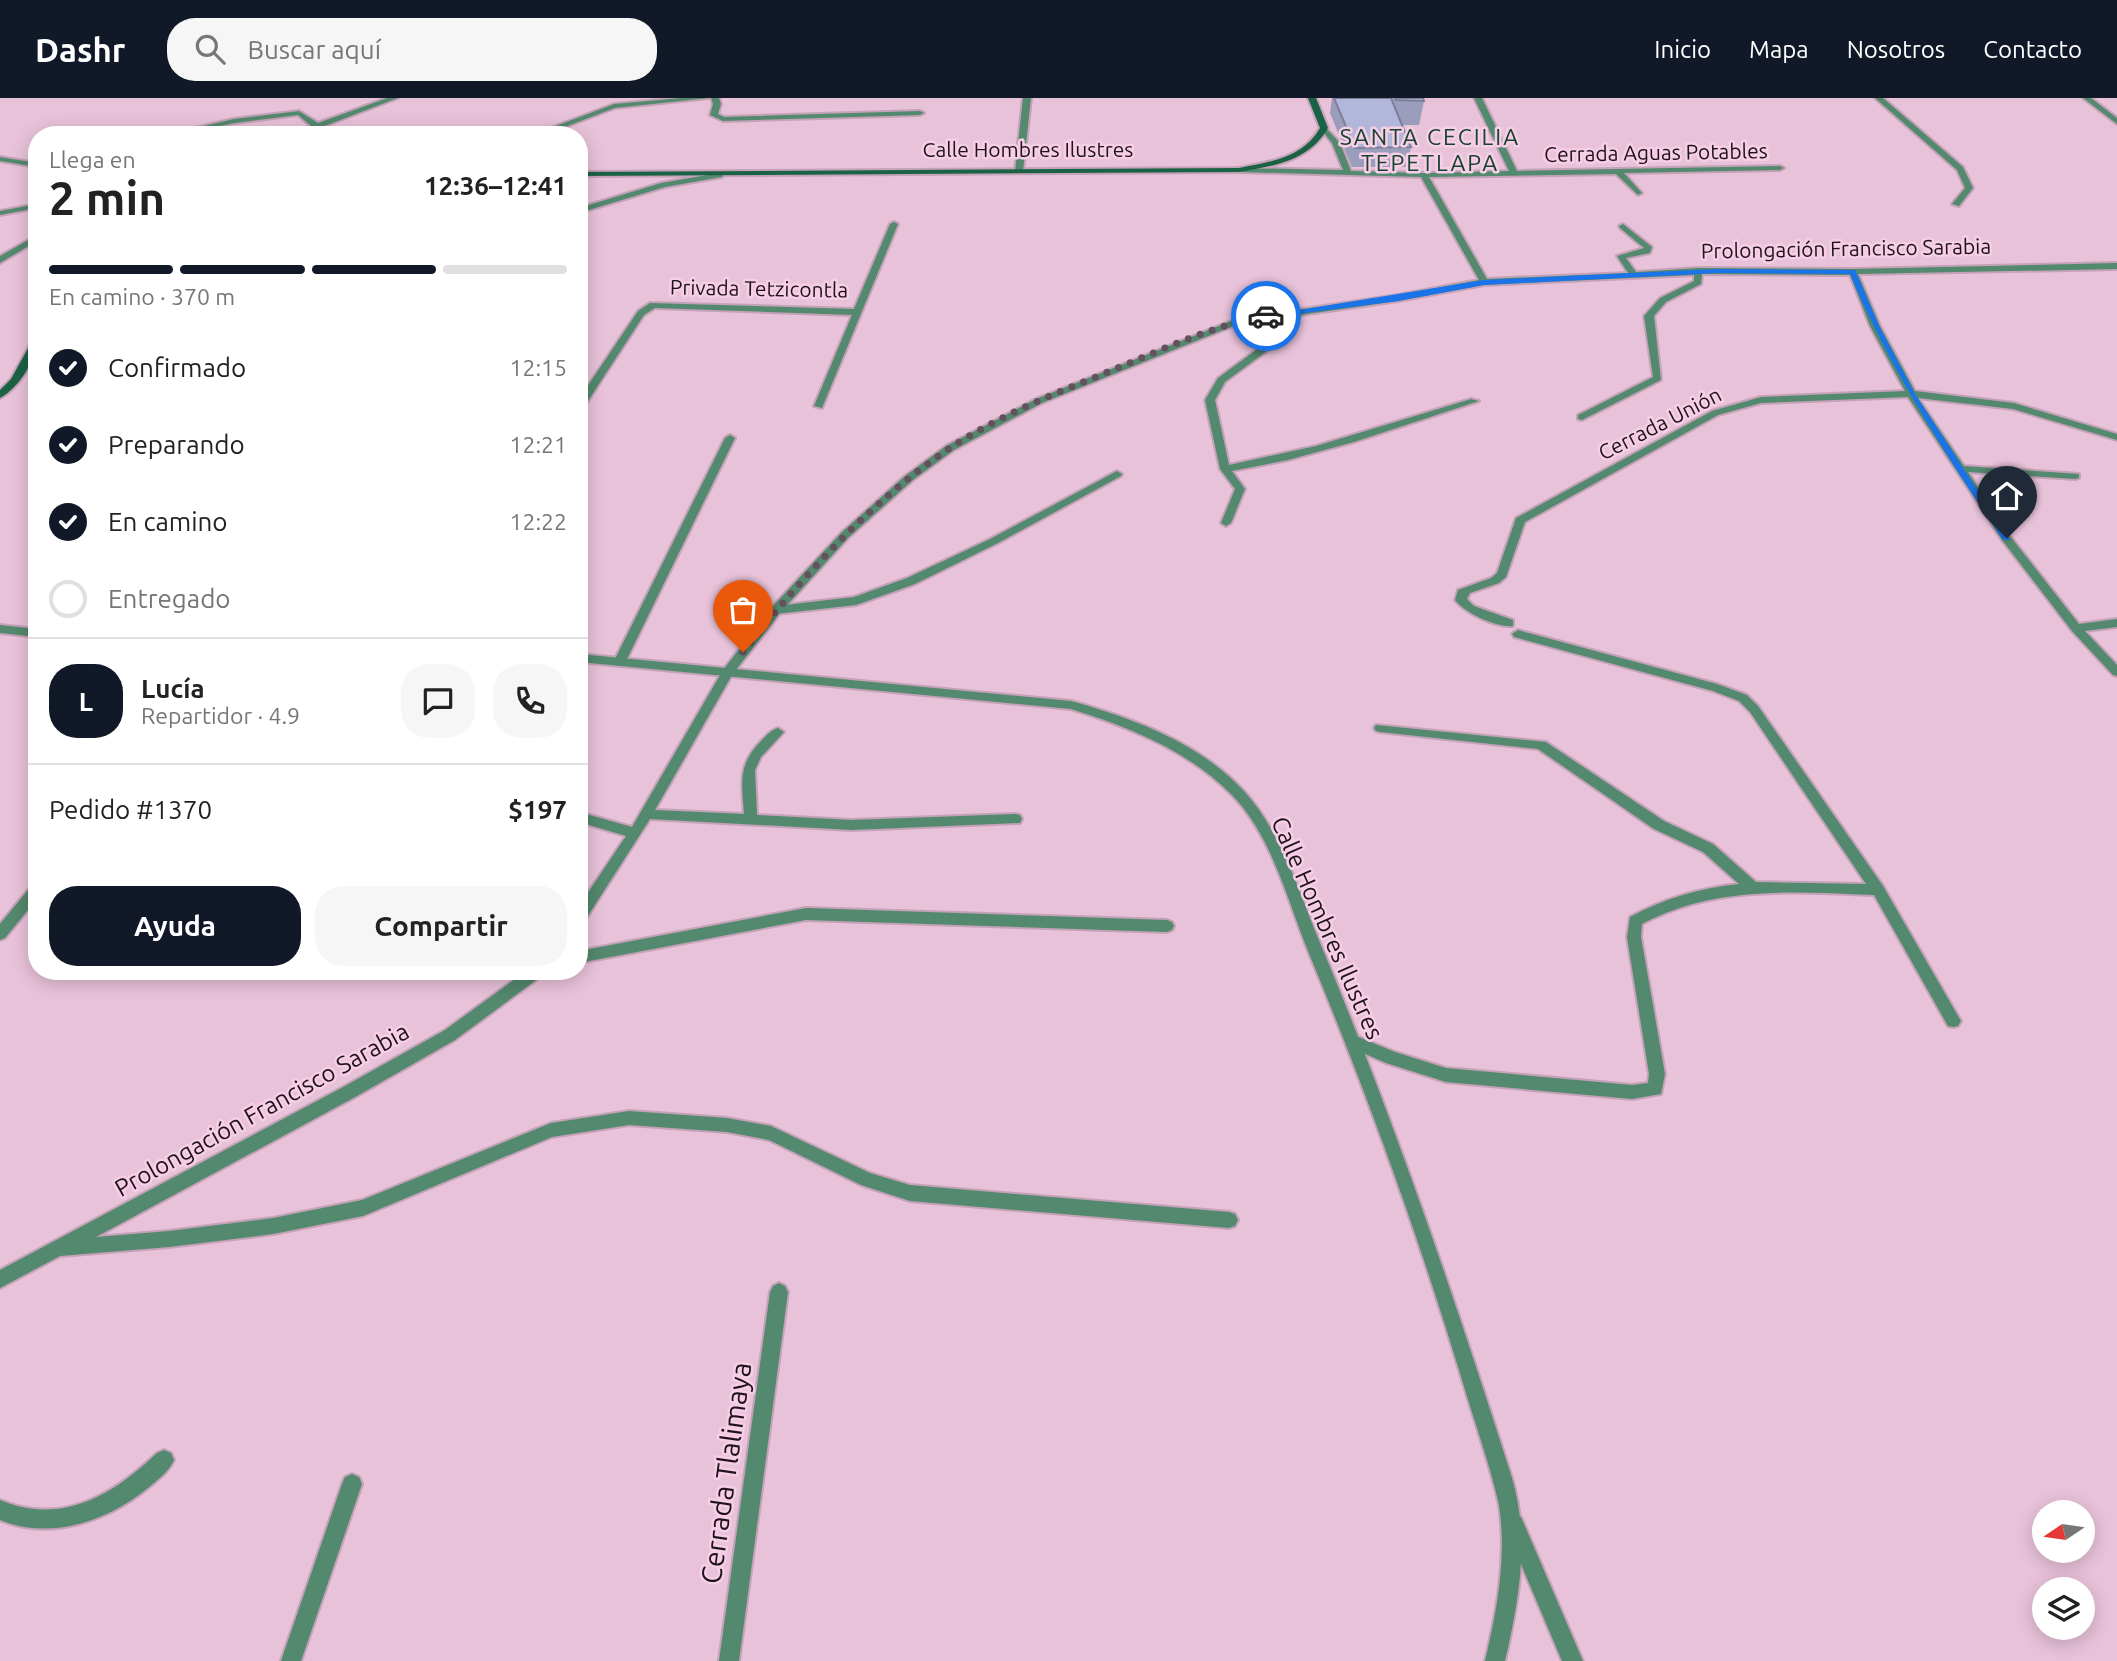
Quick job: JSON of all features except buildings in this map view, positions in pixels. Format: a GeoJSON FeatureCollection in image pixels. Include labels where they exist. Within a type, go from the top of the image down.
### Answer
{"type":"FeatureCollection","features":[{"type":"Feature","properties":{"kind":"main road"},"geometry":{"type":"LineString","coordinates":[[1312,98],[1324,128]]}},
{"type":"Feature","properties":{"kind":"main road","name":"Calle Hombres Ilustres"},"geometry":{"type":"LineString","coordinates":[[588,174],[1240,170],[1279,162],[1297,155],[1321,137],[1324,128]]}},
{"type":"Feature","properties":{"kind":"main road"},"geometry":{"type":"LineString","coordinates":[[0,395],[15,380],[28,357]]}},
{"type":"Feature","properties":{"kind":"street"},"geometry":{"type":"LineString","coordinates":[[211,126],[299,113],[315,125],[394,98]]}},
{"type":"Feature","properties":{"kind":"street"},"geometry":{"type":"LineString","coordinates":[[560,126],[614,106],[705,98]]}},
{"type":"Feature","properties":{"kind":"street"},"geometry":{"type":"LineString","coordinates":[[715,98],[718,104],[714,115],[723,119],[920,113]]}},
{"type":"Feature","properties":{"kind":"street"},"geometry":{"type":"LineString","coordinates":[[1019,171],[1027,98]]}},
{"type":"Feature","properties":{"kind":"street"},"geometry":{"type":"LineString","coordinates":[[1478,98],[1514,173]]}},
{"type":"Feature","properties":{"kind":"street"},"geometry":{"type":"LineString","coordinates":[[1879,98],[1960,169],[1969,188],[1956,204]]}},
{"type":"Feature","properties":{"kind":"street"},"geometry":{"type":"LineString","coordinates":[[2087,98],[2117,122]]}},
{"type":"Feature","properties":{"kind":"street"},"geometry":{"type":"LineString","coordinates":[[2098,108],[2117,108]]}},
{"type":"Feature","properties":{"kind":"street"},"geometry":{"type":"LineString","coordinates":[[1324,128],[1336,143],[1348,174]]}},
{"type":"Feature","properties":{"kind":"street"},"geometry":{"type":"LineString","coordinates":[[0,159],[28,164]]}},
{"type":"Feature","properties":{"kind":"street","name":"Cerrada Aguas Potables"},"geometry":{"type":"LineString","coordinates":[[1240,170],[1424,175],[1780,168]]}},
{"type":"Feature","properties":{"kind":"street"},"geometry":{"type":"LineString","coordinates":[[1618,172],[1638,193]]}},
{"type":"Feature","properties":{"kind":"street","name":"Calle Hombres Ilustres"},"geometry":{"type":"LineString","coordinates":[[588,208],[664,185],[719,175]]}},
{"type":"Feature","properties":{"kind":"street"},"geometry":{"type":"LineString","coordinates":[[1424,175],[1484,282]]}},
{"type":"Feature","properties":{"kind":"street"},"geometry":{"type":"LineString","coordinates":[[0,213],[28,207]]}},
{"type":"Feature","properties":{"kind":"street","name":"Privada Tetzicontla"},"geometry":{"type":"LineString","coordinates":[[588,393],[641,313],[653,304],[856,312],[894,224]]}},
{"type":"Feature","properties":{"kind":"street"},"geometry":{"type":"LineString","coordinates":[[1623,226],[1648,247],[1647,251],[1621,256],[1634,275]]}},
{"type":"Feature","properties":{"kind":"street"},"geometry":{"type":"LineString","coordinates":[[0,260],[28,243]]}},
{"type":"Feature","properties":{"kind":"street","name":"Prolongación Francisco Sarabia"},"geometry":{"type":"LineString","coordinates":[[588,904],[635,833],[727,673],[776,610],[845,536],[909,478],[950,448],[1039,401],[1150,354],[1219,327],[1268,316],[1398,298],[1484,282],[1699,271],[1853,272],[2117,266]]}},
{"type":"Feature","properties":{"kind":"street"},"geometry":{"type":"LineString","coordinates":[[1582,417],[1658,378],[1649,316],[1663,300],[1699,282],[1699,271]]}},
{"type":"Feature","properties":{"kind":"street"},"geometry":{"type":"LineString","coordinates":[[1853,272],[1875,326],[1911,394],[1964,469],[2007,538],[2076,628],[2117,672]]}},
{"type":"Feature","properties":{"kind":"street"},"geometry":{"type":"LineString","coordinates":[[820,405],[856,312]]}},
{"type":"Feature","properties":{"kind":"street"},"geometry":{"type":"LineString","coordinates":[[1226,523],[1240,489],[1225,469],[1210,400],[1221,380],[1280,337],[1280,332],[1268,316]]}},
{"type":"Feature","properties":{"kind":"street","name":"Cerrada Unión"},"geometry":{"type":"LineString","coordinates":[[1878,890],[1818,798],[1754,709],[1743,698],[1717,688],[1513,629],[1471,609],[1461,600],[1462,593],[1468,588],[1498,579],[1504,572],[1520,520],[1732,407],[1761,400],[1911,394],[2014,406],[2117,437]]}},
{"type":"Feature","properties":{"kind":"street"},"geometry":{"type":"LineString","coordinates":[[1225,469],[1293,455],[1474,401]]}},
{"type":"Feature","properties":{"kind":"street"},"geometry":{"type":"LineString","coordinates":[[620,661],[730,438]]}},
{"type":"Feature","properties":{"kind":"street"},"geometry":{"type":"LineString","coordinates":[[1964,469],[2075,476]]}},
{"type":"Feature","properties":{"kind":"street"},"geometry":{"type":"LineString","coordinates":[[776,610],[856,601],[911,580],[994,541],[1117,474]]}},
{"type":"Feature","properties":{"kind":"street"},"geometry":{"type":"LineString","coordinates":[[2076,628],[2117,623]]}},
{"type":"Feature","properties":{"kind":"street"},"geometry":{"type":"LineString","coordinates":[[0,629],[28,633]]}},
{"type":"Feature","properties":{"kind":"street","name":"Calle Hombres Ilustres"},"geometry":{"type":"LineString","coordinates":[[588,659],[1071,705],[1122,720],[1162,738],[1199,762],[1239,794],[1264,834],[1354,1041],[1447,1298],[1511,1516],[1508,1603],[1495,1661]]}},
{"type":"Feature","properties":{"kind":"street"},"geometry":{"type":"LineString","coordinates":[[1380,728],[1541,745],[1659,825],[1708,848],[1751,886]]}},
{"type":"Feature","properties":{"kind":"street"},"geometry":{"type":"LineString","coordinates":[[751,819],[748,767],[753,756],[778,732]]}},
{"type":"Feature","properties":{"kind":"street"},"geometry":{"type":"LineString","coordinates":[[645,814],[852,825],[1015,819]]}},
{"type":"Feature","properties":{"kind":"street"},"geometry":{"type":"LineString","coordinates":[[588,820],[635,833]]}},
{"type":"Feature","properties":{"kind":"street"},"geometry":{"type":"LineString","coordinates":[[1354,1041],[1392,1058],[1446,1075],[1632,1092],[1655,1089],[1657,1074],[1633,937],[1635,921],[1656,907],[1751,886],[1878,890],[1953,1021]]}},
{"type":"Feature","properties":{"kind":"street"},"geometry":{"type":"LineString","coordinates":[[0,934],[28,900]]}},
{"type":"Feature","properties":{"kind":"street"},"geometry":{"type":"LineString","coordinates":[[588,955],[806,914],[1167,926]]}},
{"type":"Feature","properties":{"kind":"street","name":"Prolongación Francisco Sarabia"},"geometry":{"type":"LineString","coordinates":[[0,1279],[450,1035],[526,980]]}},
{"type":"Feature","properties":{"kind":"street"},"geometry":{"type":"LineString","coordinates":[[60,1248],[169,1239],[273,1226],[363,1208],[551,1130],[629,1118],[727,1125],[771,1133],[867,1180],[909,1193],[1229,1220]]}},
{"type":"Feature","properties":{"kind":"street","name":"Cerrada Tlalimaya"},"geometry":{"type":"LineString","coordinates":[[729,1661],[779,1292]]}},
{"type":"Feature","properties":{"kind":"street"},"geometry":{"type":"LineString","coordinates":[[0,1510],[54,1521],[107,1507],[135,1489],[164,1460]]}},
{"type":"Feature","properties":{"kind":"street"},"geometry":{"type":"LineString","coordinates":[[291,1661],[352,1484]]}},
{"type":"Feature","properties":{"kind":"street"},"geometry":{"type":"LineString","coordinates":[[1511,1516],[1573,1661]]}},
{"type":"Feature","properties":{"kind":"way so far"},"geometry":{"type":"LineString","coordinates":[[743,652],[776,610],[845,536],[909,478],[950,448],[1039,401],[1162,349],[1219,327],[1266,316]]}},
{"type":"Feature","properties":{"kind":"district","name":"SANTA CECILIA TEPETLAPA"},"geometry":{"type":"Point","coordinates":[1430,150]}},
{"type":"Feature","properties":{"kind":"route"},"geometry":{"type":"LineString","coordinates":[[1266,316],[1398,298],[1484,282],[1718,271],[1853,272],[1875,326],[1911,394],[1964,469],[2007,538]]}}]}
